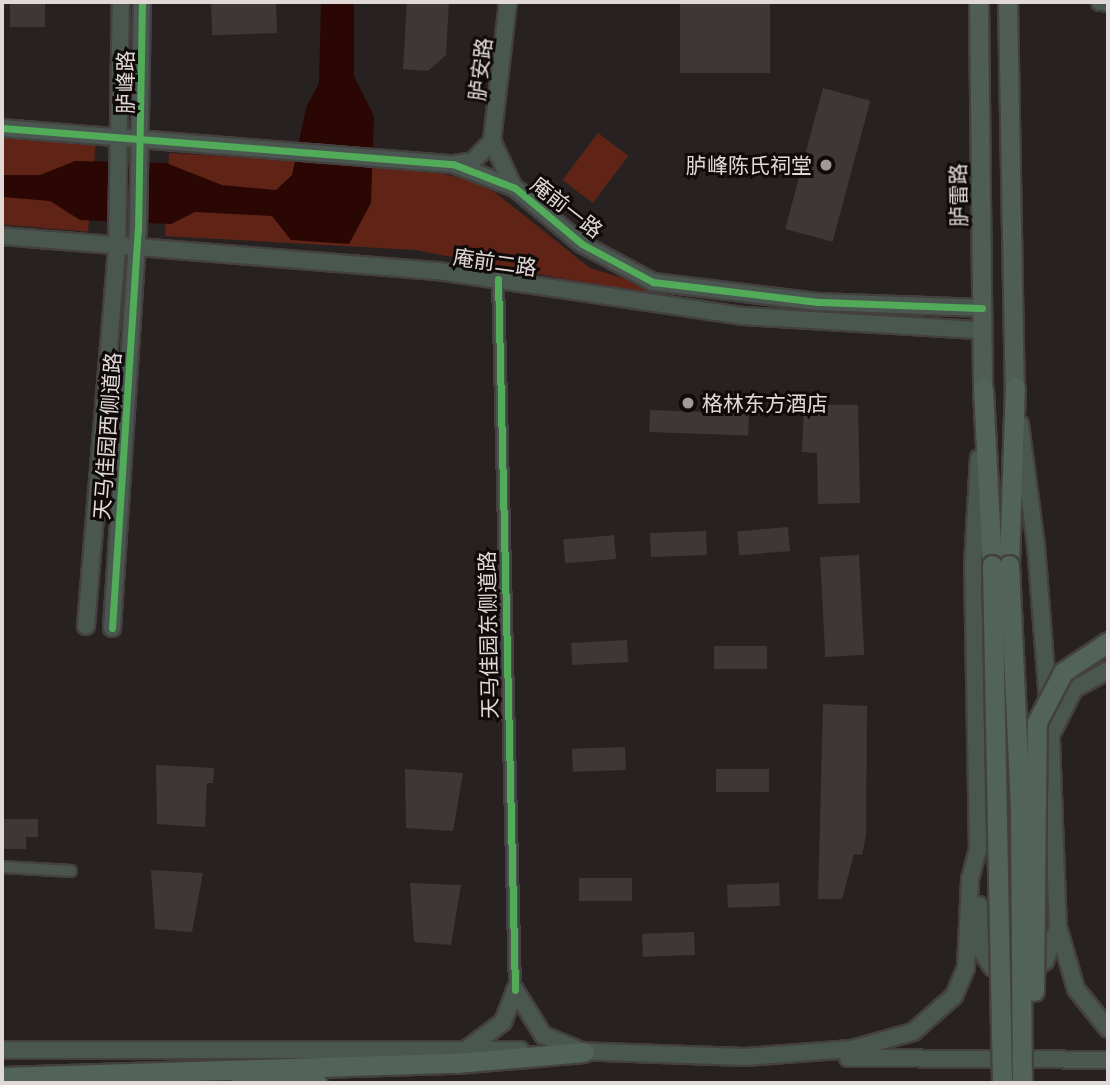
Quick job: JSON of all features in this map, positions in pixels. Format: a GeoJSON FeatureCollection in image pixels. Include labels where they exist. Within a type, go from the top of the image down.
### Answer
{"type":"FeatureCollection","features":[{"type":"Feature","properties":{"kind":"highway"},"geometry":{"type":"LineString","coordinates":[[1002,1083],[1001,565],[1015,387]]}},
{"type":"Feature","properties":{"kind":"highway"},"geometry":{"type":"LineString","coordinates":[[983,389],[1001,565],[1020,811],[1022,1083]]}},
{"type":"Feature","properties":{"kind":"highway"},"geometry":{"type":"LineString","coordinates":[[1029,1083],[1037,722],[1063,672],[1108,642]]}},
{"type":"Feature","properties":{"kind":"highway"},"geometry":{"type":"LineString","coordinates":[[2,1079],[584,1052]]}},
{"type":"Feature","properties":{"kind":"highway"},"geometry":{"type":"LineString","coordinates":[[2,1079],[317,1083]]}},
{"type":"Feature","properties":{"kind":"main road","name":"胪雷路"},"geometry":{"type":"LineString","coordinates":[[979,2],[983,389]]}},
{"type":"Feature","properties":{"kind":"main road"},"geometry":{"type":"LineString","coordinates":[[1008,2],[1015,387]]}},
{"type":"Feature","properties":{"kind":"street","name":"胪峰路"},"geometry":{"type":"LineString","coordinates":[[117,237],[121,155],[121,2]]}},
{"type":"Feature","properties":{"kind":"street","name":"胪峰路"},"geometry":{"type":"LineString","coordinates":[[137,239],[142,138],[142,2]]}},
{"type":"Feature","properties":{"kind":"street","name":"胪安路"},"geometry":{"type":"LineString","coordinates":[[492,141],[508,2]]}},
{"type":"Feature","properties":{"kind":"street"},"geometry":{"type":"LineString","coordinates":[[1100,2],[1108,3]]}},
{"type":"Feature","properties":{"kind":"street","name":"庵前一路"},"geometry":{"type":"LineString","coordinates":[[2,128],[305,150],[453,164],[515,188],[583,244],[653,282],[818,302],[982,308]]}},
{"type":"Feature","properties":{"kind":"street"},"geometry":{"type":"LineString","coordinates":[[453,164],[472,160],[492,141],[515,188]]}},
{"type":"Feature","properties":{"kind":"street","name":"庵前二路"},"geometry":{"type":"LineString","coordinates":[[2,236],[117,237],[498,279],[692,311],[982,330]]}},
{"type":"Feature","properties":{"kind":"street","name":"天马佳园西侧道路"},"geometry":{"type":"LineString","coordinates":[[86,626],[117,237]]}},
{"type":"Feature","properties":{"kind":"street","name":"天马佳园西侧道路"},"geometry":{"type":"LineString","coordinates":[[112,628],[137,239]]}},
{"type":"Feature","properties":{"kind":"street","name":"天马佳园东侧道路"},"geometry":{"type":"LineString","coordinates":[[498,279],[515,990]]}},
{"type":"Feature","properties":{"kind":"street"},"geometry":{"type":"LineString","coordinates":[[1015,387],[1036,545],[1051,740],[1058,927],[1076,989],[1108,1029]]}},
{"type":"Feature","properties":{"kind":"street"},"geometry":{"type":"LineString","coordinates":[[983,389],[973,565],[980,949],[992,967],[1008,971],[1038,966],[1052,948],[1058,927]]}},
{"type":"Feature","properties":{"kind":"street"},"geometry":{"type":"LineString","coordinates":[[1051,740],[1066,699],[1108,670]]}},
{"type":"Feature","properties":{"kind":"street"},"geometry":{"type":"LineString","coordinates":[[745,1057],[876,1045],[933,1020],[954,996],[966,968],[970,879],[978,850]]}},
{"type":"Feature","properties":{"kind":"street"},"geometry":{"type":"LineString","coordinates":[[2,867],[71,871]]}},
{"type":"Feature","properties":{"kind":"street"},"geometry":{"type":"LineString","coordinates":[[515,990],[543,1035],[584,1052],[745,1057],[1108,1060]]}},
{"type":"Feature","properties":{"kind":"street"},"geometry":{"type":"LineString","coordinates":[[2,1050],[328,1049],[462,1056],[503,1022],[515,990]]}},
{"type":"Feature","properties":{"kind":"shaded area"},"geometry":{"type":"Polygon","coordinates":[[[321,2],[354,2],[354,76],[374,116],[371,203],[349,244],[291,240],[272,216],[195,212],[171,224],[80,220],[50,201],[2,197],[2,175],[40,175],[75,161],[166,163],[222,185],[276,190],[292,175],[306,108],[319,83],[321,2]]]}},
{"type":"Feature","properties":{"kind":"shaded area"},"geometry":{"type":"Polygon","coordinates":[[[598,133],[628,156],[593,203],[562,180],[598,133]]]}},
{"type":"Feature","properties":{"kind":"shaded area"},"geometry":{"type":"Polygon","coordinates":[[[2,136],[96,144],[88,232],[2,224],[2,136]]]}},
{"type":"Feature","properties":{"kind":"shaded area"},"geometry":{"type":"Polygon","coordinates":[[[169,153],[416,168],[483,183],[590,268],[648,286],[656,297],[416,250],[165,236],[169,153]]]}},
{"type":"Feature","properties":{"kind":"building"},"geometry":{"type":"Polygon","coordinates":[[[10,2],[45,2],[45,27],[10,27],[10,2]]]}},
{"type":"Feature","properties":{"kind":"building"},"geometry":{"type":"Polygon","coordinates":[[[276,2],[277,33],[212,35],[211,4],[276,2]]]}},
{"type":"Feature","properties":{"kind":"building"},"geometry":{"type":"Polygon","coordinates":[[[407,2],[449,2],[446,55],[428,71],[403,69],[407,2]]]}},
{"type":"Feature","properties":{"kind":"building"},"geometry":{"type":"Polygon","coordinates":[[[680,2],[770,2],[770,73],[680,73],[680,2]]]}},
{"type":"Feature","properties":{"kind":"building","name":"胪峰陈氏祠堂"},"geometry":{"type":"Polygon","coordinates":[[[823,88],[870,101],[833,242],[785,229],[823,88]]]}},
{"type":"Feature","properties":{"kind":"building"},"geometry":{"type":"Polygon","coordinates":[[[804,404],[858,405],[860,503],[818,504],[817,453],[802,452],[804,404]]]}},
{"type":"Feature","properties":{"kind":"building"},"geometry":{"type":"Polygon","coordinates":[[[650,410],[749,413],[748,435],[649,432],[650,410]]]}},
{"type":"Feature","properties":{"kind":"building"},"geometry":{"type":"Polygon","coordinates":[[[788,527],[790,551],[739,555],[737,531],[788,527]]]}},
{"type":"Feature","properties":{"kind":"building"},"geometry":{"type":"Polygon","coordinates":[[[706,531],[707,555],[651,557],[650,533],[706,531]]]}},
{"type":"Feature","properties":{"kind":"building"},"geometry":{"type":"Polygon","coordinates":[[[614,535],[616,559],[565,563],[563,539],[614,535]]]}},
{"type":"Feature","properties":{"kind":"building"},"geometry":{"type":"Polygon","coordinates":[[[859,555],[864,655],[825,657],[820,557],[859,555]]]}},
{"type":"Feature","properties":{"kind":"building"},"geometry":{"type":"Polygon","coordinates":[[[627,640],[628,662],[572,665],[571,643],[627,640]]]}},
{"type":"Feature","properties":{"kind":"building"},"geometry":{"type":"Polygon","coordinates":[[[714,646],[767,646],[767,669],[714,669],[714,646]]]}},
{"type":"Feature","properties":{"kind":"building"},"geometry":{"type":"Polygon","coordinates":[[[823,704],[867,706],[866,835],[862,855],[854,854],[842,899],[818,899],[823,704]]]}},
{"type":"Feature","properties":{"kind":"building"},"geometry":{"type":"Polygon","coordinates":[[[625,747],[626,770],[573,772],[572,749],[625,747]]]}},
{"type":"Feature","properties":{"kind":"building"},"geometry":{"type":"Polygon","coordinates":[[[156,765],[214,768],[213,783],[207,783],[205,827],[157,824],[156,765]]]}},
{"type":"Feature","properties":{"kind":"building"},"geometry":{"type":"Polygon","coordinates":[[[405,769],[463,773],[453,831],[406,828],[405,769]]]}},
{"type":"Feature","properties":{"kind":"building"},"geometry":{"type":"Polygon","coordinates":[[[716,769],[769,769],[769,792],[716,792],[716,769]]]}},
{"type":"Feature","properties":{"kind":"building"},"geometry":{"type":"Polygon","coordinates":[[[2,819],[38,819],[38,837],[26,837],[26,849],[2,849],[2,819]]]}},
{"type":"Feature","properties":{"kind":"building"},"geometry":{"type":"Polygon","coordinates":[[[151,870],[203,873],[192,932],[155,929],[151,870]]]}},
{"type":"Feature","properties":{"kind":"building"},"geometry":{"type":"Polygon","coordinates":[[[579,878],[632,878],[632,901],[579,901],[579,878]]]}},
{"type":"Feature","properties":{"kind":"building"},"geometry":{"type":"Polygon","coordinates":[[[410,883],[461,885],[451,945],[414,942],[410,883]]]}},
{"type":"Feature","properties":{"kind":"building"},"geometry":{"type":"Polygon","coordinates":[[[779,883],[780,906],[728,908],[727,885],[779,883]]]}},
{"type":"Feature","properties":{"kind":"building"},"geometry":{"type":"Polygon","coordinates":[[[694,932],[695,955],[643,957],[642,934],[694,932]]]}},
{"type":"Feature","properties":{"kind":"cycle path"},"geometry":{"type":"LineString","coordinates":[[112,628],[138,231],[142,2]]}},
{"type":"Feature","properties":{"kind":"cycle path"},"geometry":{"type":"LineString","coordinates":[[2,128],[453,164],[515,188],[582,244],[653,282],[818,302],[982,308]]}},
{"type":"Feature","properties":{"kind":"cycle path"},"geometry":{"type":"LineString","coordinates":[[498,279],[515,990]]}},
{"type":"Feature","properties":{"kind":"place","name":"胪峰陈氏祠堂"},"geometry":{"type":"Point","coordinates":[826,165]}},
{"type":"Feature","properties":{"kind":"place","name":"格林东方酒店"},"geometry":{"type":"Point","coordinates":[688,403]}}]}
